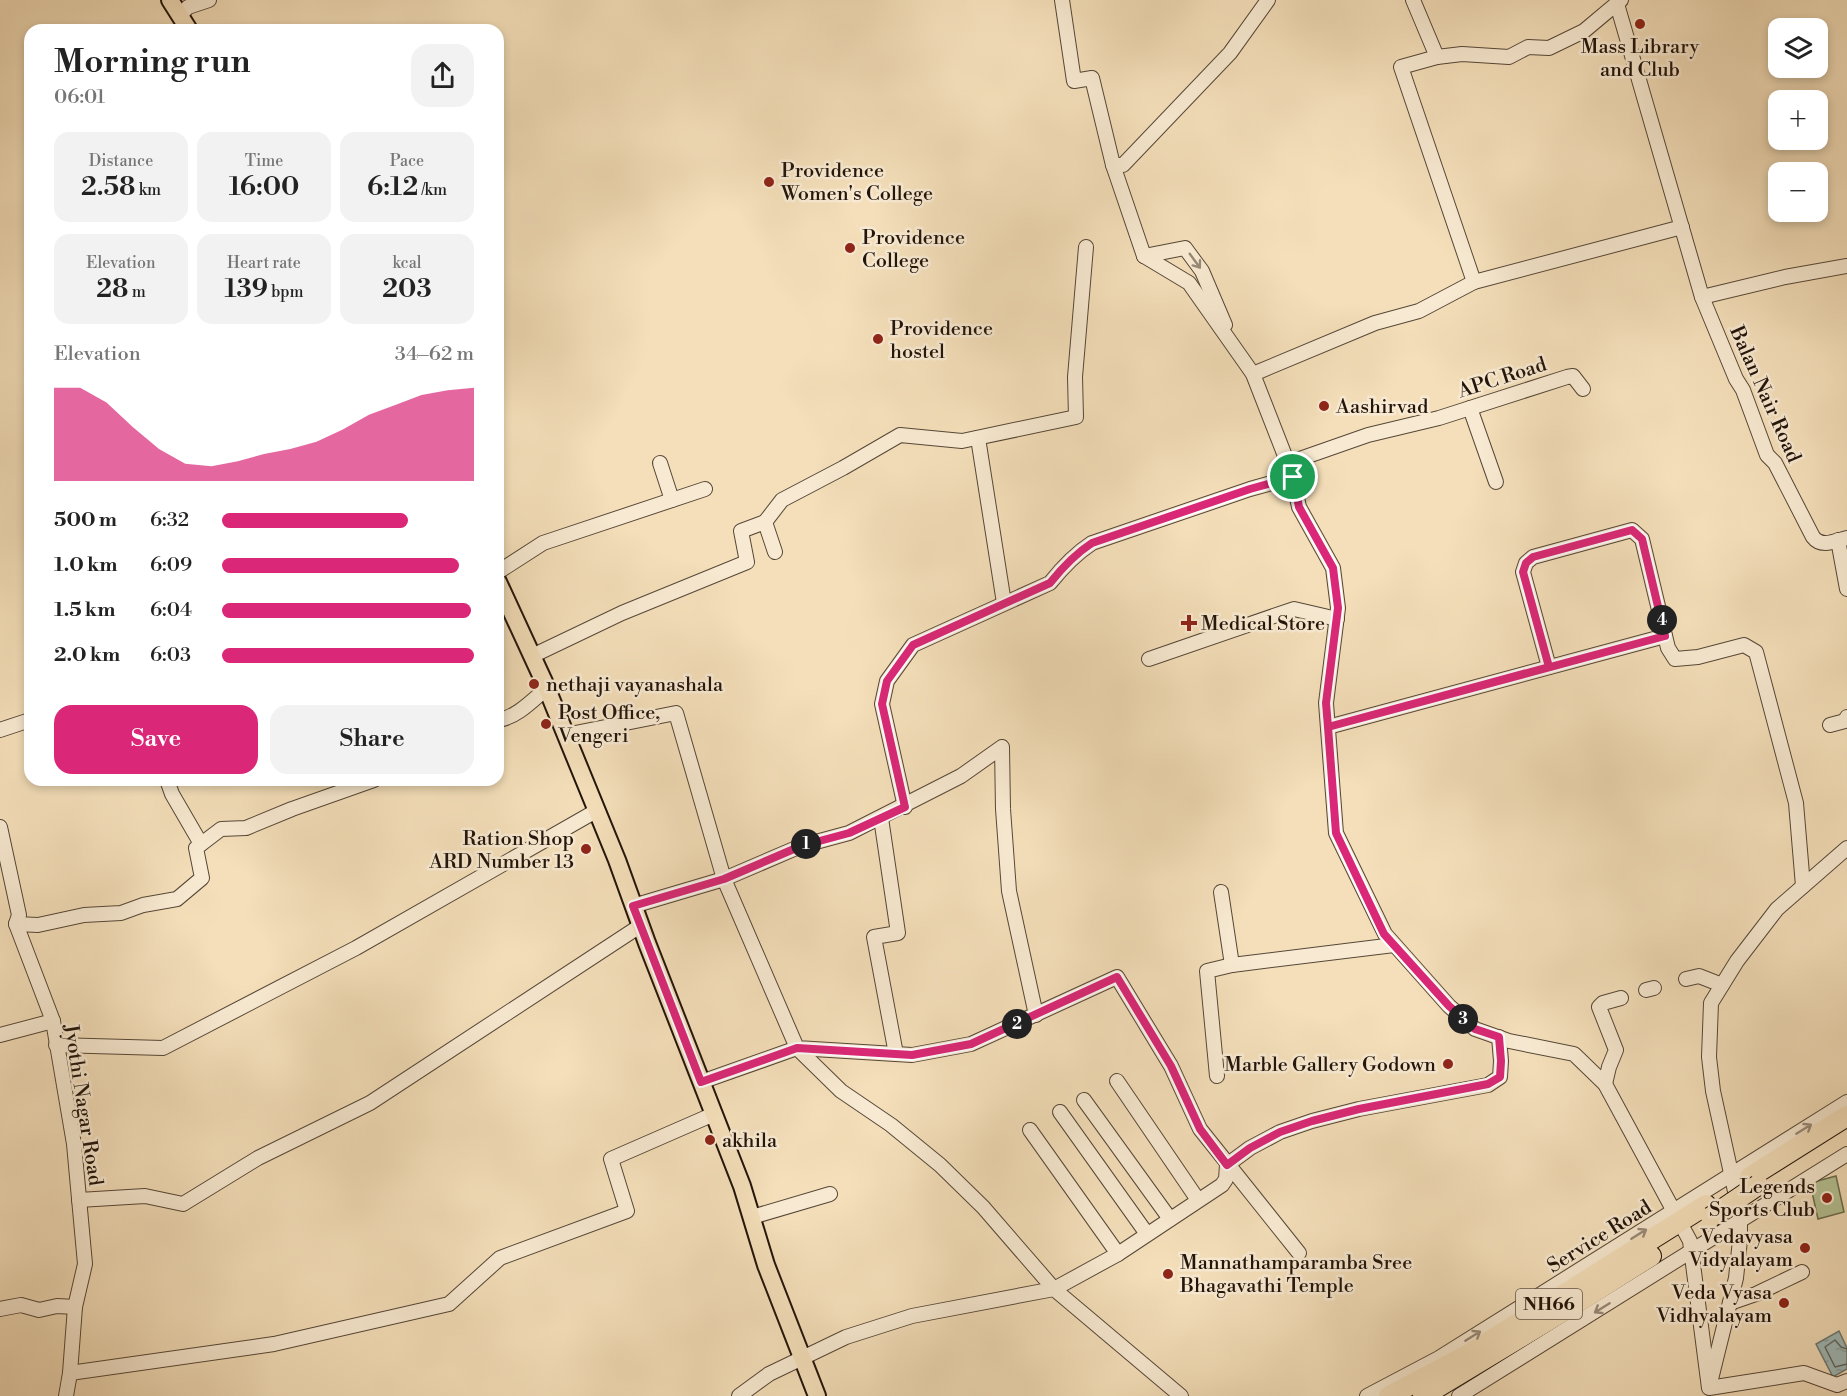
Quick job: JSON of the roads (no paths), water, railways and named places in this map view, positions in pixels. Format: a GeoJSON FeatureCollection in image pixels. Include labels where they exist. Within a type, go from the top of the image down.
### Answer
{"type":"FeatureCollection","features":[{"type":"Feature","properties":{"kind":"highway","name":"NH66"},"geometry":{"type":"LineString","coordinates":[[1389,1396],[1468,1354],[1680,1222],[1708,1211],[1746,1179],[1847,1116]]}},
{"type":"Feature","properties":{"kind":"highway","name":"NH66"},"geometry":{"type":"LineString","coordinates":[[1746,1179],[1847,1132]]}},
{"type":"Feature","properties":{"kind":"highway","name":"NH66"},"geometry":{"type":"LineString","coordinates":[[1423,1396],[1572,1306],[1680,1222]]}},
{"type":"Feature","properties":{"kind":"main road"},"geometry":{"type":"LineString","coordinates":[[170,0],[185,24]]}},
{"type":"Feature","properties":{"kind":"main road"},"geometry":{"type":"LineString","coordinates":[[504,595],[547,688],[617,860],[640,926],[714,1113],[752,1216],[766,1265],[817,1396]]}},
{"type":"Feature","properties":{"kind":"street"},"geometry":{"type":"LineString","coordinates":[[180,15],[188,7],[209,0]]}},
{"type":"Feature","properties":{"kind":"street"},"geometry":{"type":"LineString","coordinates":[[1062,0],[1074,81],[1092,78],[1113,165],[1144,256],[1189,283],[1253,374],[1293,477],[1299,507],[1333,568],[1338,608],[1326,703],[1336,833],[1384,934],[1449,1006],[1475,1029],[1499,1037],[1574,1054],[1605,1084],[1680,1222],[1692,1252],[1713,1390]]}},
{"type":"Feature","properties":{"kind":"street"},"geometry":{"type":"LineString","coordinates":[[1113,165],[1122,165],[1230,53],[1268,0]]}},
{"type":"Feature","properties":{"kind":"street"},"geometry":{"type":"LineString","coordinates":[[1413,0],[1437,57]]}},
{"type":"Feature","properties":{"kind":"street"},"geometry":{"type":"LineString","coordinates":[[1474,282],[1401,67],[1437,57],[1462,54],[1509,57],[1528,47],[1549,48],[1584,31],[1619,2],[1702,297],[1847,266]]}},
{"type":"Feature","properties":{"kind":"street"},"geometry":{"type":"LineString","coordinates":[[1253,374],[1375,323],[1419,310],[1474,282],[1682,226]]}},
{"type":"Feature","properties":{"kind":"street"},"geometry":{"type":"LineString","coordinates":[[532,656],[622,614],[747,562],[741,531],[765,522],[782,500],[900,435],[962,441],[1076,417],[1075,377],[1086,247]]}},
{"type":"Feature","properties":{"kind":"street"},"geometry":{"type":"LineString","coordinates":[[1144,256],[1185,248],[1203,271],[1234,346]]}},
{"type":"Feature","properties":{"kind":"street","name":"Balan Nair Road"},"geometry":{"type":"LineString","coordinates":[[1702,297],[1736,380],[1743,390],[1767,456],[1775,463],[1786,488],[1817,542],[1821,544],[1843,539]]}},
{"type":"Feature","properties":{"kind":"street","name":"APC Road"},"geometry":{"type":"LineString","coordinates":[[1288,463],[1368,435],[1470,408],[1573,376],[1583,389]]}},
{"type":"Feature","properties":{"kind":"street"},"geometry":{"type":"LineString","coordinates":[[1470,408],[1496,482]]}},
{"type":"Feature","properties":{"kind":"street"},"geometry":{"type":"LineString","coordinates":[[978,438],[1004,603]]}},
{"type":"Feature","properties":{"kind":"street"},"geometry":{"type":"LineString","coordinates":[[660,463],[672,500]]}},
{"type":"Feature","properties":{"kind":"street"},"geometry":{"type":"LineString","coordinates":[[905,807],[882,704],[887,681],[913,645],[1050,583],[1064,566],[1092,543],[1250,489],[1293,477]]}},
{"type":"Feature","properties":{"kind":"street"},"geometry":{"type":"LineString","coordinates":[[504,568],[543,543],[705,489]]}},
{"type":"Feature","properties":{"kind":"street"},"geometry":{"type":"LineString","coordinates":[[765,522],[775,552]]}},
{"type":"Feature","properties":{"kind":"street"},"geometry":{"type":"LineString","coordinates":[[1549,667],[1523,572],[1526,563],[1533,557],[1632,530],[1642,539],[1668,648],[1676,659],[1698,657],[1744,645],[1756,652],[1796,803],[1803,886]]}},
{"type":"Feature","properties":{"kind":"street"},"geometry":{"type":"LineString","coordinates":[[1843,539],[1847,590]]}},
{"type":"Feature","properties":{"kind":"street"},"geometry":{"type":"LineString","coordinates":[[1149,659],[1294,609],[1336,619]]}},
{"type":"Feature","properties":{"kind":"street"},"geometry":{"type":"LineString","coordinates":[[1328,727],[1665,636]]}},
{"type":"Feature","properties":{"kind":"street"},"geometry":{"type":"LineString","coordinates":[[504,720],[547,688]]}},
{"type":"Feature","properties":{"kind":"street"},"geometry":{"type":"LineString","coordinates":[[565,735],[676,712],[724,879],[797,1048],[841,1091],[891,1125],[940,1165],[983,1207],[1054,1289],[1181,1396]]}},
{"type":"Feature","properties":{"kind":"street"},"geometry":{"type":"LineString","coordinates":[[1830,725],[1845,721],[1847,717]]}},
{"type":"Feature","properties":{"kind":"street"},"geometry":{"type":"LineString","coordinates":[[0,730],[24,722]]}},
{"type":"Feature","properties":{"kind":"street"},"geometry":{"type":"LineString","coordinates":[[633,906],[724,879],[801,846],[849,833],[905,807],[961,776],[1002,747],[1003,809],[1009,891],[1036,1015]]}},
{"type":"Feature","properties":{"kind":"street"},"geometry":{"type":"LineString","coordinates":[[169,786],[201,844]]}},
{"type":"Feature","properties":{"kind":"street"},"geometry":{"type":"LineString","coordinates":[[16,924],[38,925],[84,915],[121,913],[143,905],[177,899],[202,878],[196,848],[222,829],[246,828],[357,786]]}},
{"type":"Feature","properties":{"kind":"street"},"geometry":{"type":"LineString","coordinates":[[56,1045],[163,1048],[356,948],[597,812]]}},
{"type":"Feature","properties":{"kind":"street"},"geometry":{"type":"LineString","coordinates":[[881,818],[898,933],[874,937],[896,1054]]}},
{"type":"Feature","properties":{"kind":"street","name":"Jyothi Nagar Road"},"geometry":{"type":"LineString","coordinates":[[0,828],[6,887],[19,915],[16,924],[53,1021],[74,1144],[85,1264],[75,1307],[66,1396]]}},
{"type":"Feature","properties":{"kind":"street"},"geometry":{"type":"LineString","coordinates":[[1713,1390],[1736,1278],[1746,1179],[1713,1091],[1709,1057],[1711,1003],[1737,961],[1777,909],[1847,848]]}},
{"type":"Feature","properties":{"kind":"street"},"geometry":{"type":"LineString","coordinates":[[1221,892],[1232,965]]}},
{"type":"Feature","properties":{"kind":"street"},"geometry":{"type":"LineString","coordinates":[[79,1200],[145,1196],[183,1204],[258,1158],[370,1103],[640,926]]}},
{"type":"Feature","properties":{"kind":"street"},"geometry":{"type":"LineString","coordinates":[[1217,1076],[1207,971],[1232,965],[1394,945]]}},
{"type":"Feature","properties":{"kind":"street"},"geometry":{"type":"LineString","coordinates":[[1686,979],[1700,976],[1722,985]]}},
{"type":"Feature","properties":{"kind":"street"},"geometry":{"type":"LineString","coordinates":[[701,1082],[797,1048],[912,1055],[971,1044],[1117,977],[1171,1066],[1200,1129],[1299,1253]]}},
{"type":"Feature","properties":{"kind":"street"},"geometry":{"type":"LineString","coordinates":[[1605,1084],[1616,1050],[1599,1007],[1603,1003],[1621,998]]}},
{"type":"Feature","properties":{"kind":"street"},"geometry":{"type":"LineString","coordinates":[[0,1035],[53,1021]]}},
{"type":"Feature","properties":{"kind":"street"},"geometry":{"type":"LineString","coordinates":[[739,1396],[769,1374],[846,1337],[912,1316],[1054,1289],[1118,1254],[1222,1185],[1226,1179],[1227,1165],[1250,1148],[1280,1132],[1359,1109],[1488,1084],[1500,1077],[1499,1037]]}},
{"type":"Feature","properties":{"kind":"street"},"geometry":{"type":"LineString","coordinates":[[1117,1081],[1198,1200]]}},
{"type":"Feature","properties":{"kind":"street"},"geometry":{"type":"LineString","coordinates":[[1084,1100],[1170,1219]]}},
{"type":"Feature","properties":{"kind":"street","name":"Service Road"},"geometry":{"type":"LineString","coordinates":[[1367,1396],[1680,1222],[1746,1179],[1847,1102]]}},
{"type":"Feature","properties":{"kind":"street"},"geometry":{"type":"LineString","coordinates":[[1060,1112],[1147,1234]]}},
{"type":"Feature","properties":{"kind":"street"},"geometry":{"type":"LineString","coordinates":[[70,1373],[274,1344],[449,1304],[500,1258],[627,1211],[611,1159],[714,1113]]}},
{"type":"Feature","properties":{"kind":"street"},"geometry":{"type":"LineString","coordinates":[[1030,1130],[1118,1254]]}},
{"type":"Feature","properties":{"kind":"street"},"geometry":{"type":"LineString","coordinates":[[1459,1396],[1847,1154]]}},
{"type":"Feature","properties":{"kind":"street"},"geometry":{"type":"LineString","coordinates":[[752,1216],[830,1194]]}},
{"type":"Feature","properties":{"kind":"street"},"geometry":{"type":"LineString","coordinates":[[1730,1303],[1756,1294],[1802,1272]]}},
{"type":"Feature","properties":{"kind":"street"},"geometry":{"type":"LineString","coordinates":[[0,1309],[21,1305],[39,1310],[57,1306],[75,1307]]}},
{"type":"Feature","properties":{"kind":"street"},"geometry":{"type":"LineString","coordinates":[[1713,1390],[1804,1373],[1837,1385],[1847,1381]]}},
{"type":"Feature","properties":{"kind":"street"},"geometry":{"type":"LineString","coordinates":[[1713,1390],[1736,1396]]}},
{"type":"Feature","properties":{"kind":"water"},"geometry":{"type":"Polygon","coordinates":[[[1839,1331],[1847,1348],[1847,1369],[1833,1377],[1816,1344],[1839,1331]]]}},
{"type":"Feature","properties":{"kind":"place","name":"Mass Library and Club"},"geometry":{"type":"Point","coordinates":[1640,24]}},
{"type":"Feature","properties":{"kind":"place","name":"Providence Women's College"},"geometry":{"type":"Point","coordinates":[769,182]}},
{"type":"Feature","properties":{"kind":"place","name":"Providence College"},"geometry":{"type":"Point","coordinates":[850,248]}},
{"type":"Feature","properties":{"kind":"place","name":"Providence hostel"},"geometry":{"type":"Point","coordinates":[878,339]}},
{"type":"Feature","properties":{"kind":"place","name":"Aashirvad"},"geometry":{"type":"Point","coordinates":[1324,406]}},
{"type":"Feature","properties":{"kind":"place","name":"Medical Store"},"geometry":{"type":"Point","coordinates":[1189,623]}},
{"type":"Feature","properties":{"kind":"place","name":"nethaji vayanashala"},"geometry":{"type":"Point","coordinates":[534,684]}},
{"type":"Feature","properties":{"kind":"place","name":"Post Office, Vengeri"},"geometry":{"type":"Point","coordinates":[546,724]}},
{"type":"Feature","properties":{"kind":"place","name":"Ration Shop ARD Number 13"},"geometry":{"type":"Point","coordinates":[586,849]}},
{"type":"Feature","properties":{"kind":"place","name":"Marble Gallery Godown"},"geometry":{"type":"Point","coordinates":[1448,1064]}},
{"type":"Feature","properties":{"kind":"place","name":"akhila"},"geometry":{"type":"Point","coordinates":[710,1140]}},
{"type":"Feature","properties":{"kind":"place","name":"Legends Sports Club"},"geometry":{"type":"Point","coordinates":[1827,1198]}},
{"type":"Feature","properties":{"kind":"place","name":"Vedavyasa Vidyalayam"},"geometry":{"type":"Point","coordinates":[1805,1248]}},
{"type":"Feature","properties":{"kind":"place","name":"Mannathamparamba Sree Bhagavathi Temple"},"geometry":{"type":"Point","coordinates":[1168,1274]}},
{"type":"Feature","properties":{"kind":"place","name":"Veda Vyasa Vidhyalayam"},"geometry":{"type":"Point","coordinates":[1784,1303]}}]}
